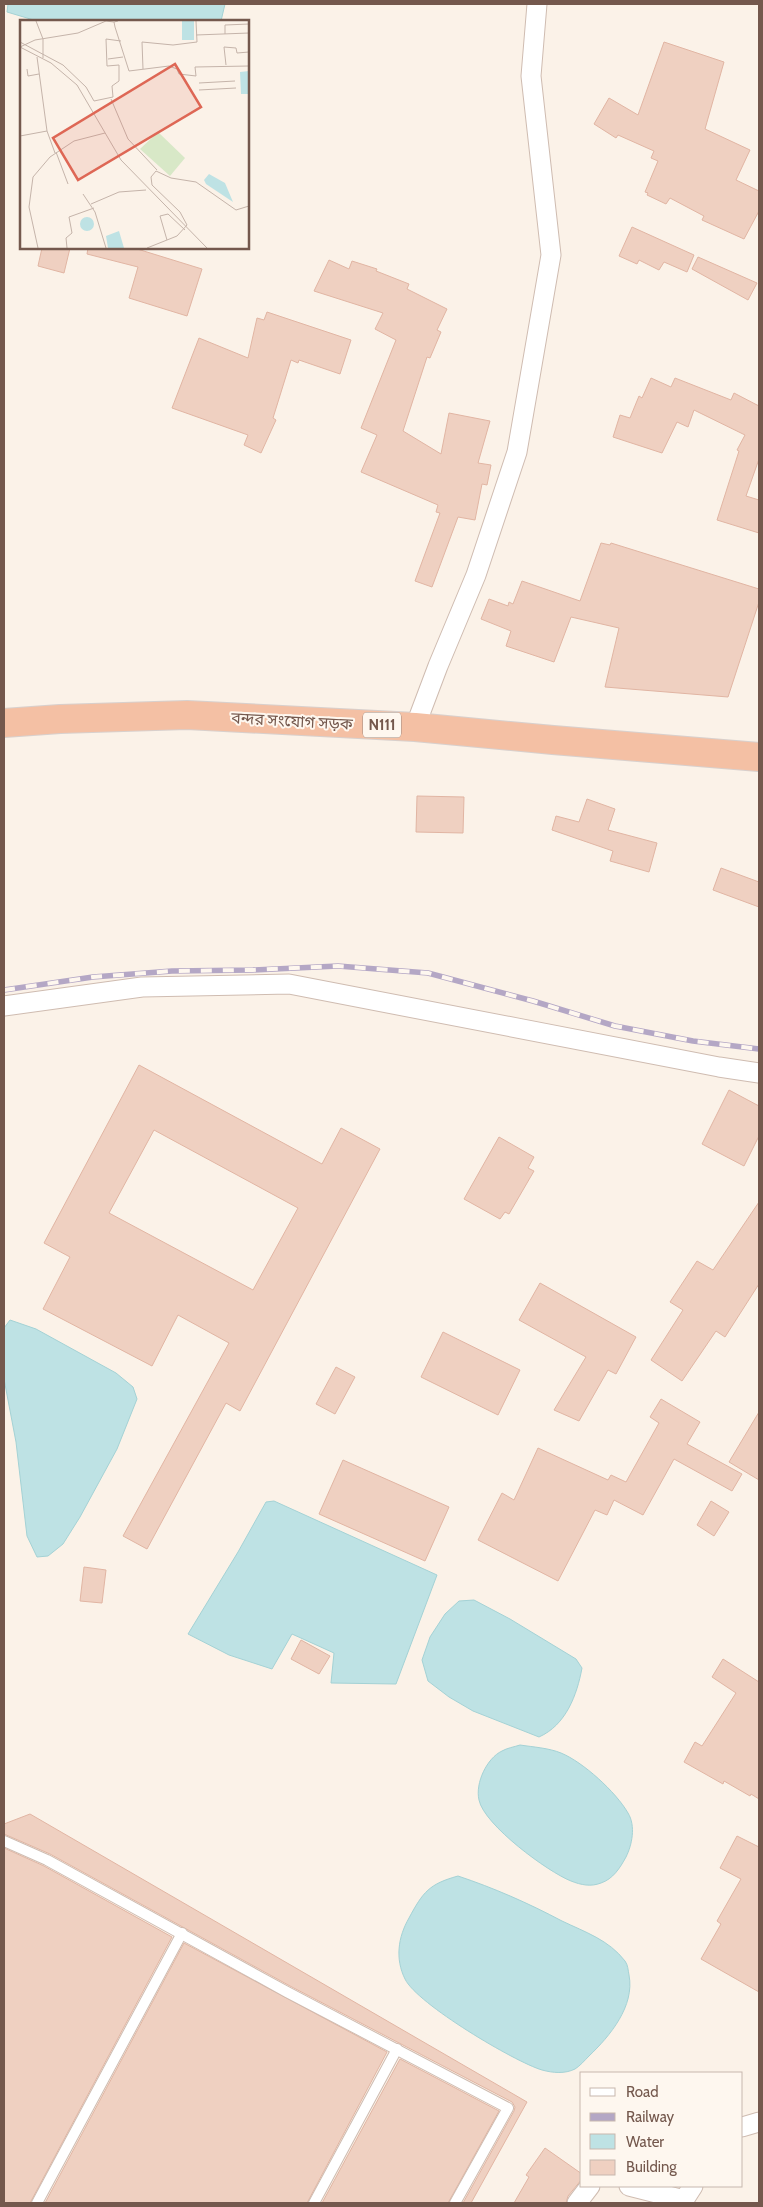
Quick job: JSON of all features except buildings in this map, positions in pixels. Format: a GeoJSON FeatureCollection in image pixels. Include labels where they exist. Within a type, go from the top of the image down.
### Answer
{"type":"FeatureCollection","features":[{"type":"Feature","properties":{"kind":"highway","name":"বন্দর সংযোগ সড়ক"},"geometry":{"type":"LineString","coordinates":[[4,723],[60,719],[187,715],[415,726],[553,740],[759,757]]}},
{"type":"Feature","properties":{"kind":"street"},"geometry":{"type":"LineString","coordinates":[[415,726],[476,575],[517,452],[551,255],[531,76],[537,4]]}},
{"type":"Feature","properties":{"kind":"street"},"geometry":{"type":"LineString","coordinates":[[4,1006],[142,987],[289,984],[718,1067],[759,1073]]}},
{"type":"Feature","properties":{"kind":"street"},"geometry":{"type":"LineString","coordinates":[[743,2127],[759,2122]]}},
{"type":"Feature","properties":{"kind":"street"},"geometry":{"type":"LineString","coordinates":[[577,2203],[589,2187]]}},
{"type":"Feature","properties":{"kind":"street"},"geometry":{"type":"LineString","coordinates":[[633,2187],[684,2200],[693,2187]]}},
{"type":"Feature","properties":{"kind":"lane"},"geometry":{"type":"LineString","coordinates":[[4,1841],[48,1860],[287,1992],[508,2108],[455,2203]]}},
{"type":"Feature","properties":{"kind":"lane"},"geometry":{"type":"LineString","coordinates":[[37,2203],[182,1933]]}},
{"type":"Feature","properties":{"kind":"lane"},"geometry":{"type":"LineString","coordinates":[[314,2203],[397,2049]]}},
{"type":"Feature","properties":{"kind":"water"},"geometry":{"type":"Polygon","coordinates":[[[8,4],[225,4],[221,20],[34,20],[7,12],[8,4]]]}},
{"type":"Feature","properties":{"kind":"water"},"geometry":{"type":"Polygon","coordinates":[[[10,1320],[36,1329],[116,1373],[133,1387],[137,1399],[117,1449],[80,1517],[63,1544],[48,1556],[37,1557],[27,1536],[16,1442],[4,1379],[4,1328],[10,1320]]]}},
{"type":"Feature","properties":{"kind":"water"},"geometry":{"type":"Polygon","coordinates":[[[274,1501],[437,1575],[396,1684],[331,1683],[334,1653],[292,1634],[272,1669],[229,1655],[188,1634],[266,1502],[274,1501]]]}},
{"type":"Feature","properties":{"kind":"water"},"geometry":{"type":"Polygon","coordinates":[[[474,1600],[510,1619],[576,1659],[582,1668],[569,1708],[556,1725],[539,1737],[473,1711],[449,1697],[428,1681],[422,1660],[430,1637],[445,1614],[459,1601],[474,1600]]]}},
{"type":"Feature","properties":{"kind":"water"},"geometry":{"type":"Polygon","coordinates":[[[520,1745],[551,1750],[570,1757],[598,1778],[623,1805],[632,1824],[631,1841],[624,1861],[616,1873],[609,1879],[594,1885],[586,1885],[561,1876],[518,1846],[492,1822],[483,1810],[478,1793],[483,1772],[497,1754],[508,1748],[520,1745]]]}},
{"type":"Feature","properties":{"kind":"water"},"geometry":{"type":"Polygon","coordinates":[[[458,1876],[511,1896],[588,1933],[612,1947],[626,1963],[630,1987],[625,2009],[605,2039],[575,2069],[563,2072],[546,2071],[511,2056],[447,2017],[413,1990],[405,1979],[400,1964],[399,1948],[405,1925],[418,1902],[428,1890],[440,1882],[458,1876]]]}},
{"type":"Feature","properties":{"kind":"railway"},"geometry":{"type":"LineString","coordinates":[[4,990],[93,977],[172,971],[338,966],[428,973],[533,1001],[615,1026],[693,1041],[759,1049]]}}]}
